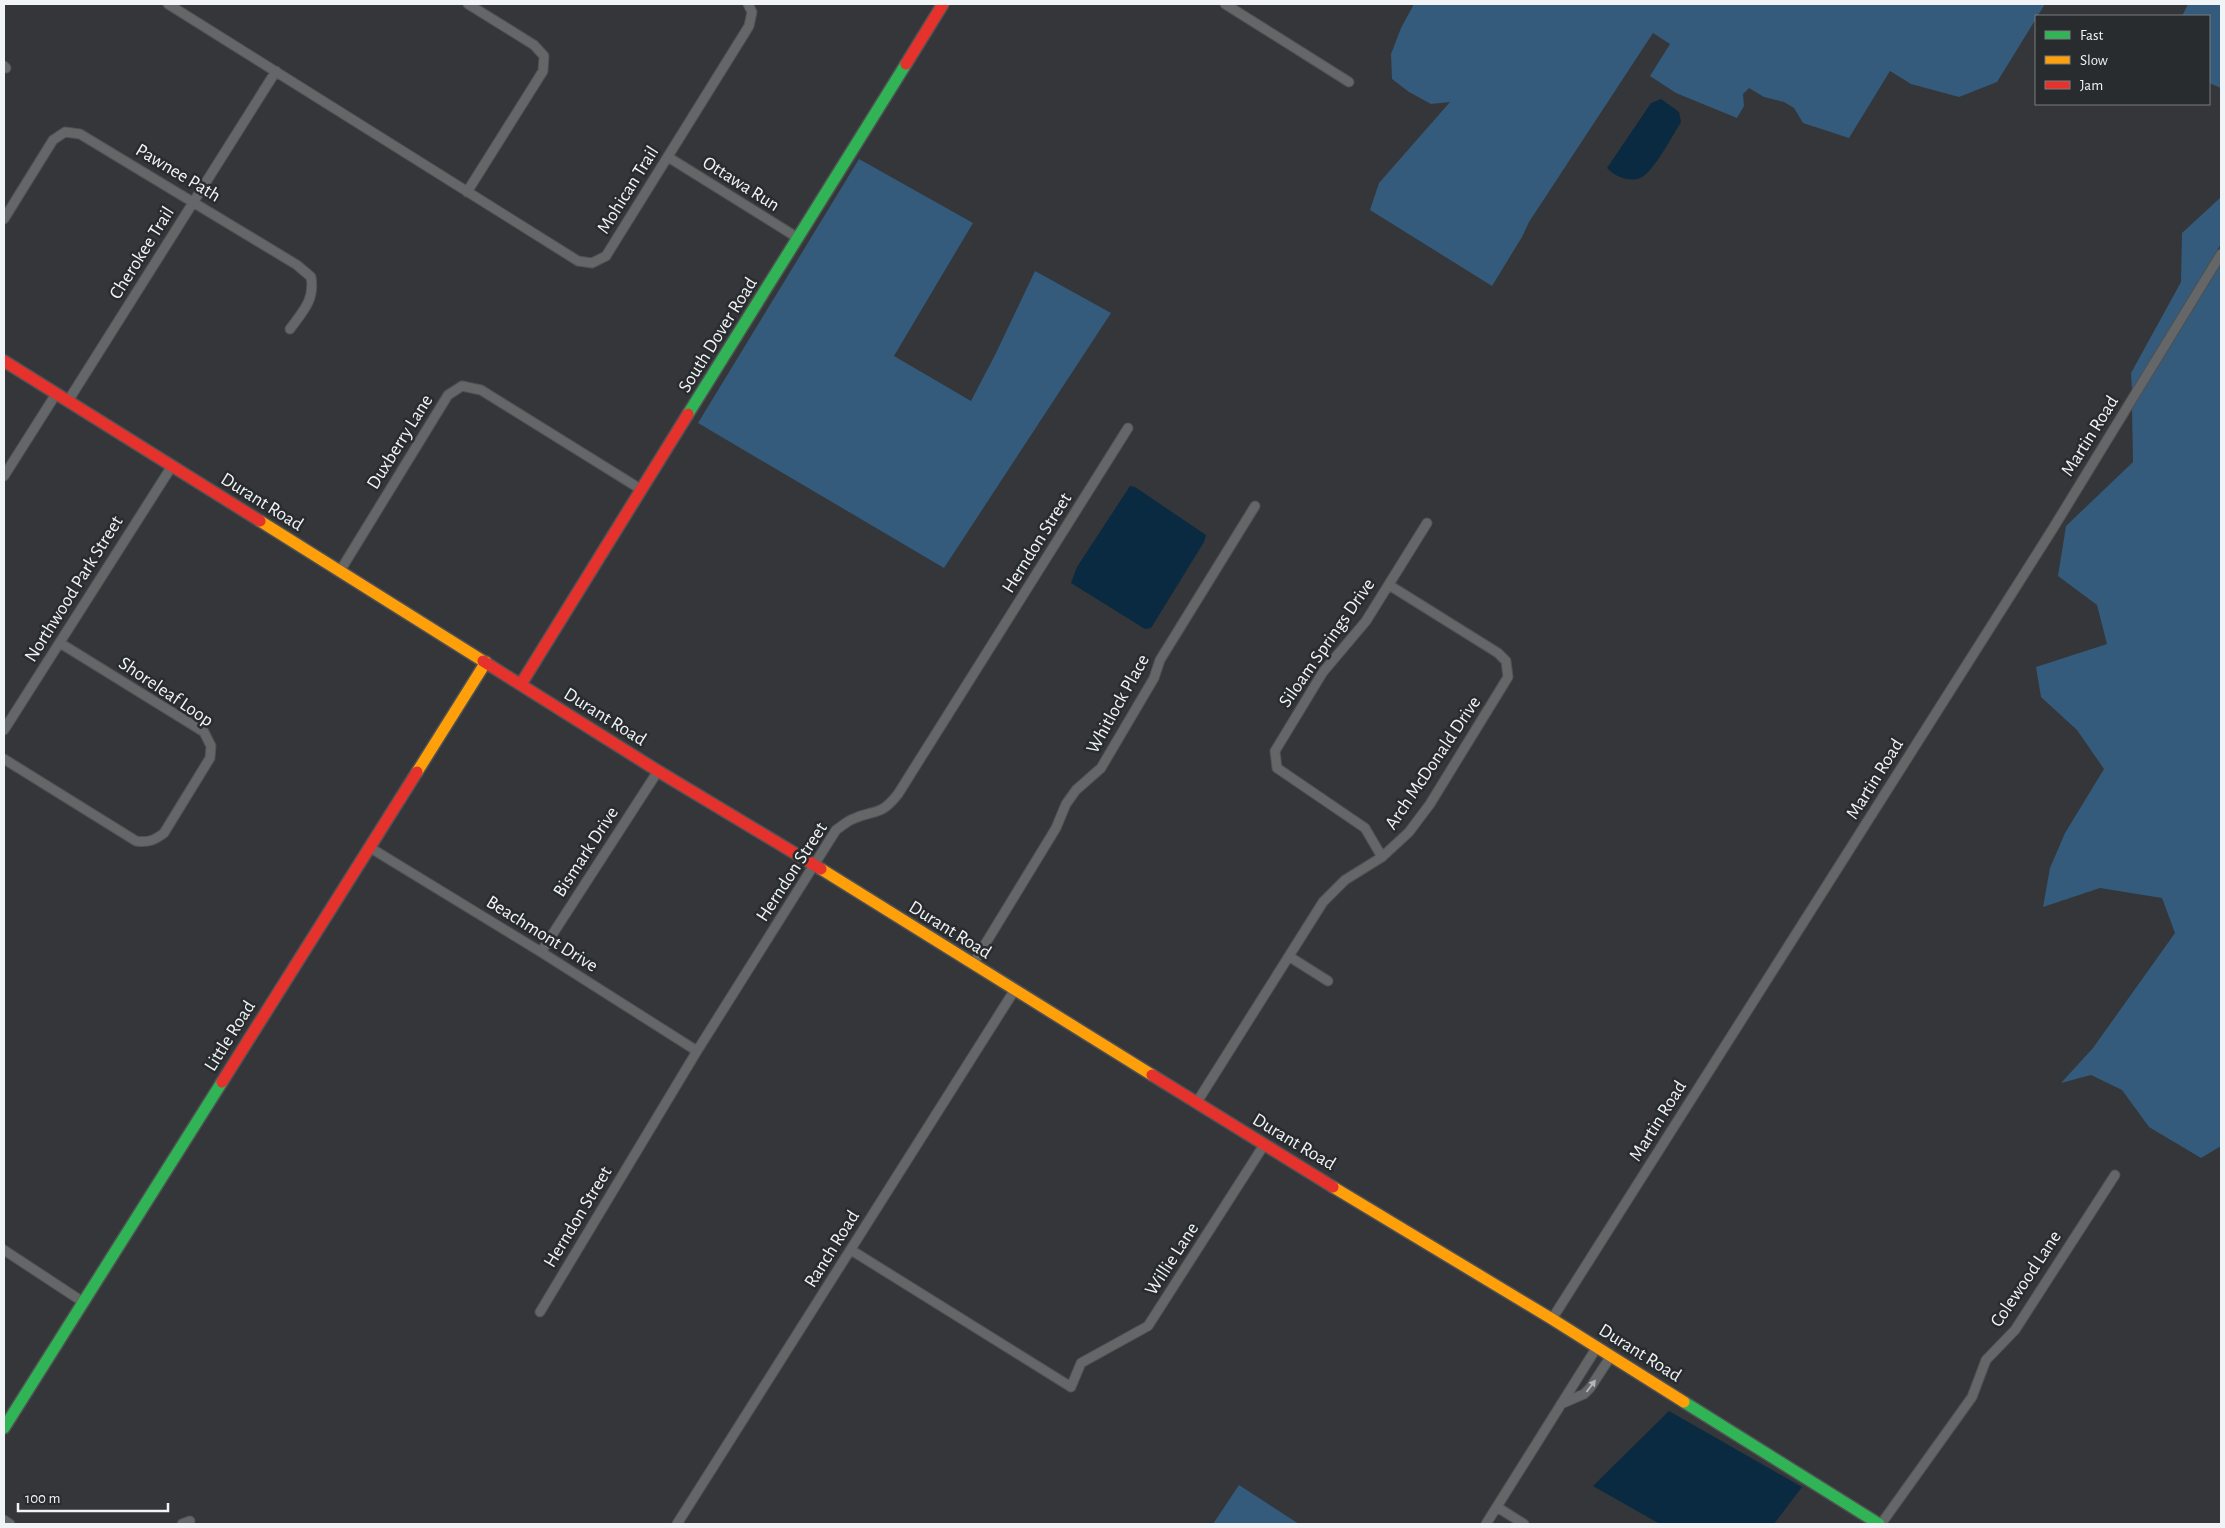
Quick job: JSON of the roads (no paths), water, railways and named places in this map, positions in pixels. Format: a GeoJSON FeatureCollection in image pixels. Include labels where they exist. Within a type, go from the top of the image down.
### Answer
{"type":"FeatureCollection","features":[{"type":"Feature","properties":{"kind":"street","name":"Mohican Trail"},"geometry":{"type":"LineString","coordinates":[[168,4],[578,261],[592,263],[606,256],[749,26],[752,12],[748,4]]}},
{"type":"Feature","properties":{"kind":"street"},"geometry":{"type":"LineString","coordinates":[[467,192],[543,71],[544,56],[534,45],[468,4]]}},
{"type":"Feature","properties":{"kind":"street","name":"South Dover Road"},"geometry":{"type":"LineString","coordinates":[[521,684],[943,4]]}},
{"type":"Feature","properties":{"kind":"street"},"geometry":{"type":"LineString","coordinates":[[1225,4],[1349,82]]}},
{"type":"Feature","properties":{"kind":"street","name":"Cherokee Trail"},"geometry":{"type":"LineString","coordinates":[[68,401],[276,71]]}},
{"type":"Feature","properties":{"kind":"street","name":"Pawnee Path"},"geometry":{"type":"LineString","coordinates":[[4,219],[53,140],[65,132],[80,134],[194,201],[297,265],[311,277],[313,290],[290,329]]}},
{"type":"Feature","properties":{"kind":"street","name":"Ottawa Run"},"geometry":{"type":"LineString","coordinates":[[668,157],[798,238]]}},
{"type":"Feature","properties":{"kind":"street","name":"Martin Road"},"geometry":{"type":"LineString","coordinates":[[1552,1319],[2052,530],[2221,254]]}},
{"type":"Feature","properties":{"kind":"street","name":"Durant Road"},"geometry":{"type":"LineString","coordinates":[[4,361],[658,771],[814,865],[1264,1145],[1552,1319],[1877,1523]]}},
{"type":"Feature","properties":{"kind":"street","name":"Duxberry Lane"},"geometry":{"type":"LineString","coordinates":[[340,571],[448,395],[462,386],[481,390],[642,490]]}},
{"type":"Feature","properties":{"kind":"street"},"geometry":{"type":"LineString","coordinates":[[5,472],[56,394]]}},
{"type":"Feature","properties":{"kind":"street","name":"Herndon Street"},"geometry":{"type":"LineString","coordinates":[[540,1312],[697,1051],[836,830],[852,819],[876,814],[890,804],[898,794],[1128,428]]}},
{"type":"Feature","properties":{"kind":"street","name":"Northwood Park Street"},"geometry":{"type":"LineString","coordinates":[[4,730],[172,466]]}},
{"type":"Feature","properties":{"kind":"street","name":"Whitlock Place"},"geometry":{"type":"LineString","coordinates":[[972,964],[1056,828],[1066,804],[1076,790],[1101,768],[1154,678],[1160,660],[1255,506]]}},
{"type":"Feature","properties":{"kind":"street","name":"Siloam Springs Drive"},"geometry":{"type":"LineString","coordinates":[[1382,857],[1365,828],[1277,768],[1274,751],[1323,672],[1366,621],[1427,523]]}},
{"type":"Feature","properties":{"kind":"street","name":"Arch McDonald Drive"},"geometry":{"type":"LineString","coordinates":[[1197,1102],[1323,902],[1345,880],[1382,857],[1409,832],[1430,804],[1504,685],[1509,671],[1506,661],[1498,653],[1388,585]]}},
{"type":"Feature","properties":{"kind":"street","name":"Shoreleaf Loop"},"geometry":{"type":"LineString","coordinates":[[4,759],[136,841],[146,843],[156,840],[164,833],[210,758],[211,746],[204,732],[60,643]]}},
{"type":"Feature","properties":{"kind":"street","name":"Little Road"},"geometry":{"type":"LineString","coordinates":[[4,1428],[486,662]]}},
{"type":"Feature","properties":{"kind":"street","name":"Bismark Drive"},"geometry":{"type":"LineString","coordinates":[[541,952],[658,771]]}},
{"type":"Feature","properties":{"kind":"street","name":"Beachmont Drive"},"geometry":{"type":"LineString","coordinates":[[370,847],[697,1051]]}},
{"type":"Feature","properties":{"kind":"street"},"geometry":{"type":"LineString","coordinates":[[1290,957],[1328,981]]}},
{"type":"Feature","properties":{"kind":"street","name":"Ranch Road"},"geometry":{"type":"LineString","coordinates":[[677,1524],[1014,991]]}},
{"type":"Feature","properties":{"kind":"street","name":"Willie Lane"},"geometry":{"type":"LineString","coordinates":[[850,1250],[1071,1387],[1082,1363],[1148,1326],[1264,1145]]}},
{"type":"Feature","properties":{"kind":"street","name":"Colewood Lane"},"geometry":{"type":"LineString","coordinates":[[1877,1523],[1972,1397],[1986,1360],[2015,1330],[2115,1175]]}},
{"type":"Feature","properties":{"kind":"street"},"geometry":{"type":"LineString","coordinates":[[4,1250],[83,1302]]}},
{"type":"Feature","properties":{"kind":"street"},"geometry":{"type":"LineString","coordinates":[[1486,1524],[1597,1347]]}},
{"type":"Feature","properties":{"kind":"street"},"geometry":{"type":"LineString","coordinates":[[1561,1404],[1584,1394],[1611,1356]]}},
{"type":"Feature","properties":{"kind":"street"},"geometry":{"type":"LineString","coordinates":[[1497,1507],[1524,1524]]}},
{"type":"Feature","properties":{"kind":"street"},"geometry":{"type":"LineString","coordinates":[[4,1520],[10,1524]]}}]}
